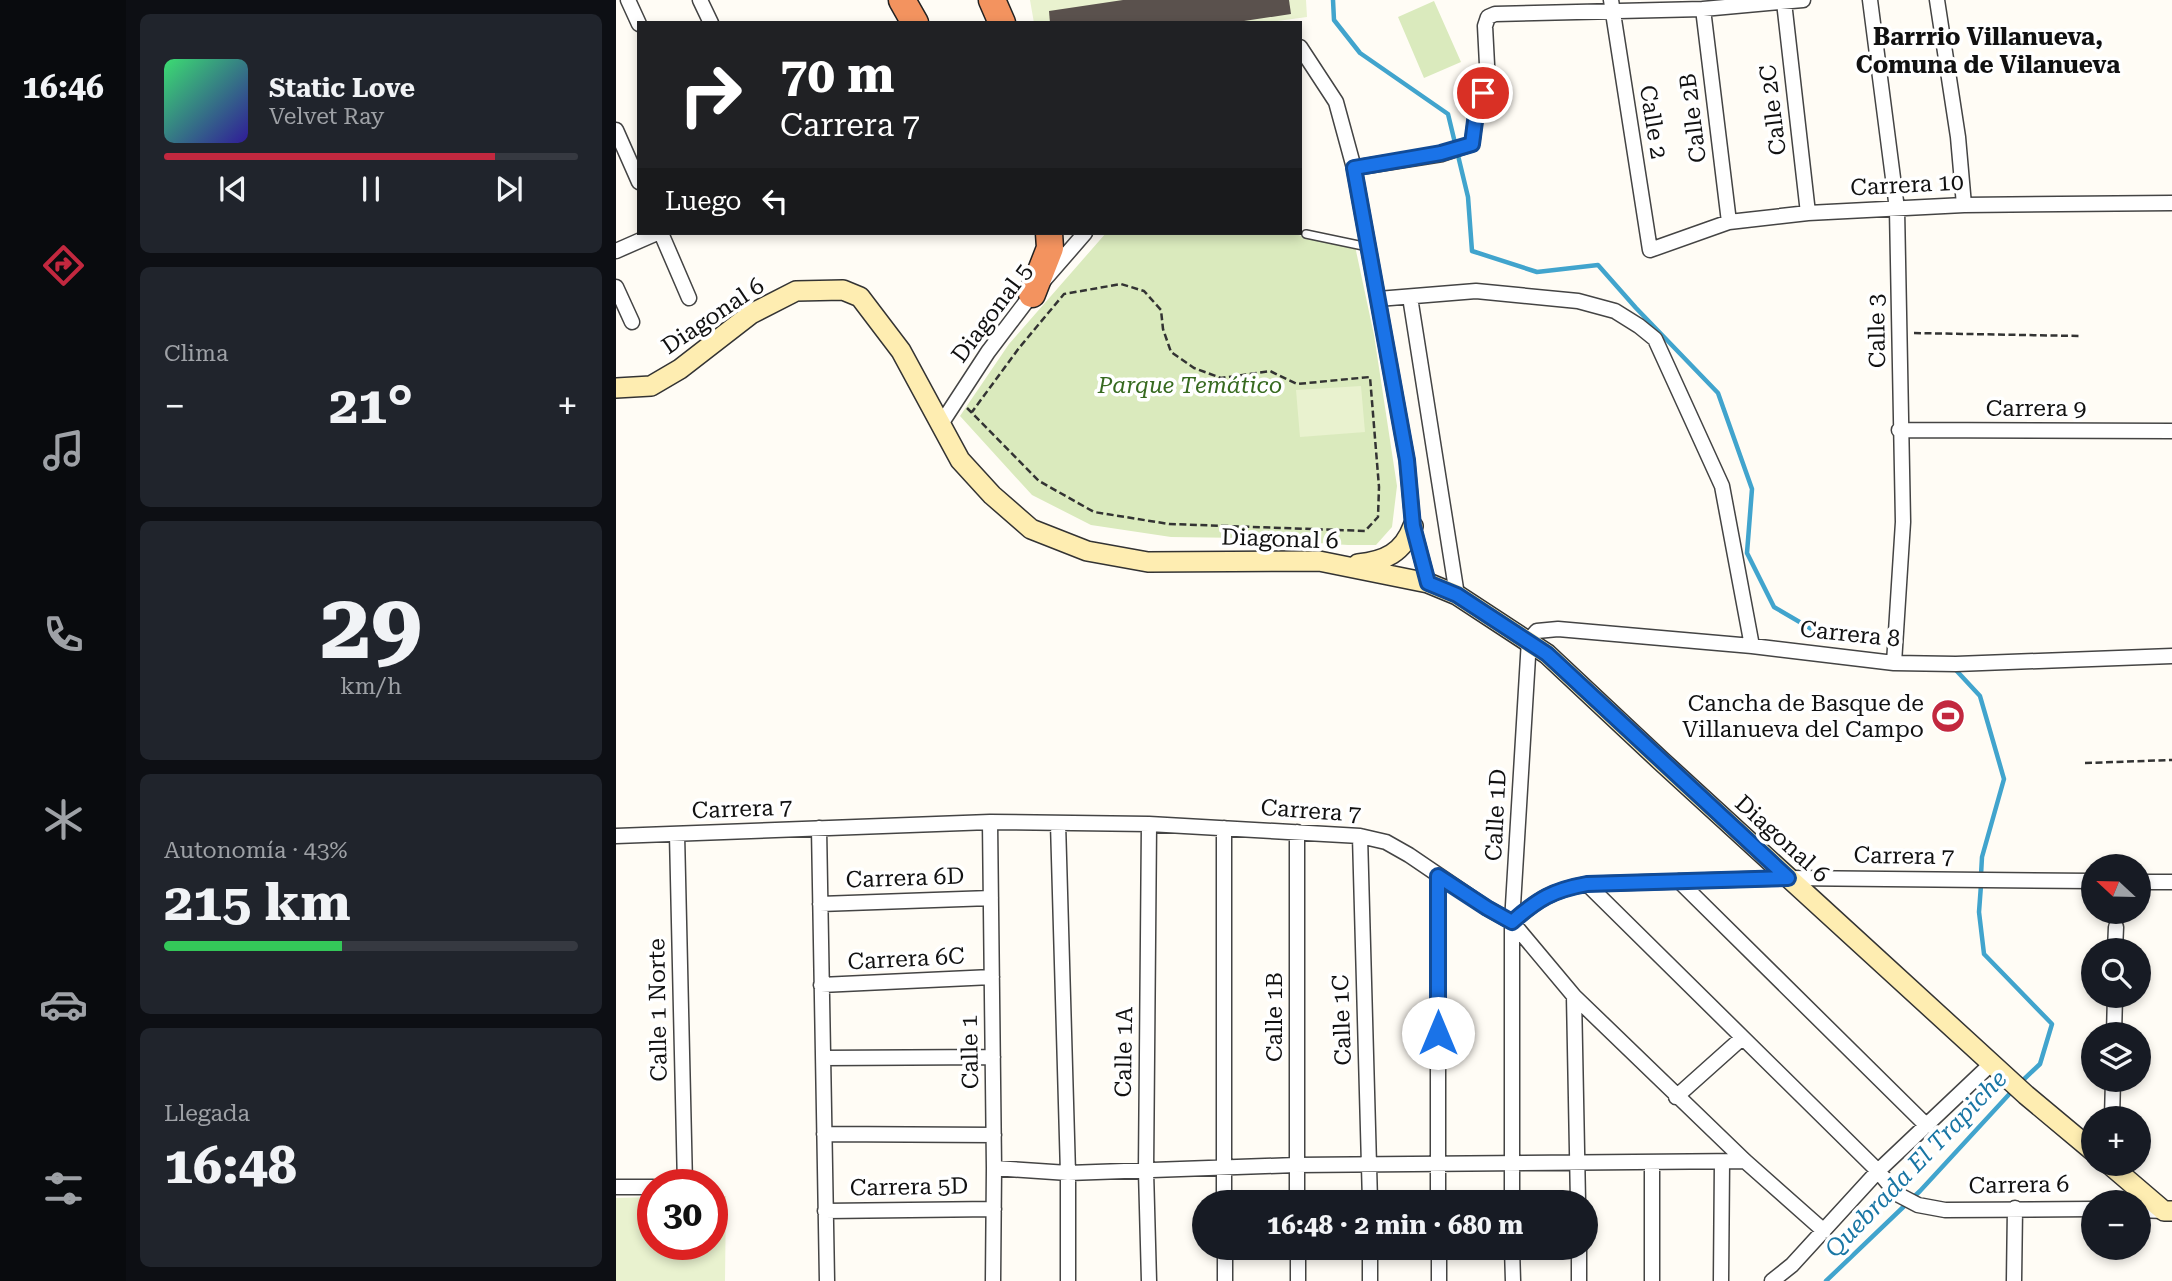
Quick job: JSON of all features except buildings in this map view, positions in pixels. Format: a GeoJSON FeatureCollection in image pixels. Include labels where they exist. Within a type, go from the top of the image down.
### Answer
{"type":"FeatureCollection","features":[{"type":"Feature","properties":{"kind":"highway"},"geometry":{"type":"LineString","coordinates":[[902,0],[914,21]]}},
{"type":"Feature","properties":{"kind":"highway"},"geometry":{"type":"LineString","coordinates":[[914,0],[919,21]]}},
{"type":"Feature","properties":{"kind":"highway"},"geometry":{"type":"LineString","coordinates":[[1032,294],[1050,248],[1049,235]]}},
{"type":"Feature","properties":{"kind":"street"},"geometry":{"type":"LineString","coordinates":[[628,0],[638,21]]}},
{"type":"Feature","properties":{"kind":"street"},"geometry":{"type":"LineString","coordinates":[[701,0],[710,21]]}},
{"type":"Feature","properties":{"kind":"street"},"geometry":{"type":"LineString","coordinates":[[1354,168],[1441,153],[1472,144],[1477,106],[1488,84],[1485,26],[1488,18],[1496,14],[1612,6],[1703,9],[1803,0]]}},
{"type":"Feature","properties":{"kind":"street","name":"Calle 3"},"geometry":{"type":"LineString","coordinates":[[1870,0],[1897,208],[1899,430],[1903,522],[1894,663]]}},
{"type":"Feature","properties":{"kind":"street"},"geometry":{"type":"LineString","coordinates":[[1937,0],[1958,137],[1964,205]]}},
{"type":"Feature","properties":{"kind":"street","name":"Calle 2C"},"geometry":{"type":"LineString","coordinates":[[1784,2],[1808,213]]}},
{"type":"Feature","properties":{"kind":"street","name":"Calle 2"},"geometry":{"type":"LineString","coordinates":[[1612,6],[1650,250]]}},
{"type":"Feature","properties":{"kind":"street","name":"Calle 2B"},"geometry":{"type":"LineString","coordinates":[[1703,9],[1729,222]]}},
{"type":"Feature","properties":{"kind":"street"},"geometry":{"type":"LineString","coordinates":[[1302,50],[1336,102],[1354,168],[1407,460],[1413,526],[1428,583]]}},
{"type":"Feature","properties":{"kind":"street"},"geometry":{"type":"LineString","coordinates":[[616,130],[637,177]]}},
{"type":"Feature","properties":{"kind":"street","name":"Carrera 10"},"geometry":{"type":"LineString","coordinates":[[1650,250],[1729,222],[1808,213],[1964,205],[2172,203]]}},
{"type":"Feature","properties":{"kind":"street"},"geometry":{"type":"LineString","coordinates":[[616,251],[654,235]]}},
{"type":"Feature","properties":{"kind":"street"},"geometry":{"type":"LineString","coordinates":[[660,235],[689,298]]}},
{"type":"Feature","properties":{"kind":"street","name":"Diagonal 5"},"geometry":{"type":"LineString","coordinates":[[941,425],[988,352],[1032,294],[1084,235]]}},
{"type":"Feature","properties":{"kind":"street"},"geometry":{"type":"LineString","coordinates":[[616,287],[632,321]]}},
{"type":"Feature","properties":{"kind":"street","name":"Diagonal 6"},"geometry":{"type":"LineString","coordinates":[[616,388],[651,386],[680,369],[751,314],[796,291],[842,290],[860,297],[901,351],[960,460],[992,495],[1031,528],[1087,551],[1149,562],[1319,561],[1428,583],[1457,595],[1547,654],[1998,1070],[2081,1141]]}},
{"type":"Feature","properties":{"kind":"street"},"geometry":{"type":"LineString","coordinates":[[1378,299],[1476,291],[1578,301],[1615,311],[1655,339],[1722,486],[1752,646]]}},
{"type":"Feature","properties":{"kind":"street"},"geometry":{"type":"LineString","coordinates":[[1410,297],[1457,595]]}},
{"type":"Feature","properties":{"kind":"street","name":"Carrera 9"},"geometry":{"type":"LineString","coordinates":[[1899,430],[2172,431]]}},
{"type":"Feature","properties":{"kind":"street"},"geometry":{"type":"LineString","coordinates":[[1346,565],[1386,559],[1406,541],[1413,526]]}},
{"type":"Feature","properties":{"kind":"street","name":"Carrera 8"},"geometry":{"type":"LineString","coordinates":[[1529,640],[1537,631],[1558,629],[1752,646],[1894,663],[1956,664],[2172,656]]}},
{"type":"Feature","properties":{"kind":"street","name":"Calle 1D"},"geometry":{"type":"LineString","coordinates":[[1512,1190],[1512,922],[1529,640]]}},
{"type":"Feature","properties":{"kind":"street","name":"Carrera 7"},"geometry":{"type":"LineString","coordinates":[[616,836],[990,822],[1149,824],[1360,836],[1386,842],[1409,855],[1512,922],[1544,896],[1556,890],[1587,884],[1788,878],[2081,881]]}},
{"type":"Feature","properties":{"kind":"street","name":"Calle 1"},"geometry":{"type":"LineString","coordinates":[[990,822],[993,1281]]}},
{"type":"Feature","properties":{"kind":"street"},"geometry":{"type":"LineString","coordinates":[[1058,823],[1068,1173],[1068,1281]]}},
{"type":"Feature","properties":{"kind":"street","name":"Calle 1A"},"geometry":{"type":"LineString","coordinates":[[1149,824],[1146,1171],[1149,1281]]}},
{"type":"Feature","properties":{"kind":"street"},"geometry":{"type":"LineString","coordinates":[[818,828],[827,1281]]}},
{"type":"Feature","properties":{"kind":"street"},"geometry":{"type":"LineString","coordinates":[[1224,828],[1224,1190]]}},
{"type":"Feature","properties":{"kind":"street","name":"Calle 1B"},"geometry":{"type":"LineString","coordinates":[[1297,832],[1297,1190]]}},
{"type":"Feature","properties":{"kind":"street","name":"Calle 1 Norte"},"geometry":{"type":"LineString","coordinates":[[677,834],[685,1169]]}},
{"type":"Feature","properties":{"kind":"street","name":"Calle 1C"},"geometry":{"type":"LineString","coordinates":[[1360,836],[1370,1190]]}},
{"type":"Feature","properties":{"kind":"street"},"geometry":{"type":"LineString","coordinates":[[1438,876],[1438,1190]]}},
{"type":"Feature","properties":{"kind":"street"},"geometry":{"type":"LineString","coordinates":[[1679,881],[1927,1126]]}},
{"type":"Feature","properties":{"kind":"street"},"geometry":{"type":"LineString","coordinates":[[2151,882],[2172,883]]}},
{"type":"Feature","properties":{"kind":"street"},"geometry":{"type":"LineString","coordinates":[[1587,884],[1878,1171]]}},
{"type":"Feature","properties":{"kind":"street","name":"Carrera 6D"},"geometry":{"type":"LineString","coordinates":[[820,904],[991,898]]}},
{"type":"Feature","properties":{"kind":"street"},"geometry":{"type":"LineString","coordinates":[[1512,922],[1574,996],[1676,1097],[1824,1231]]}},
{"type":"Feature","properties":{"kind":"street"},"geometry":{"type":"LineString","coordinates":[[2116,927],[2116,938]]}},
{"type":"Feature","properties":{"kind":"street","name":"Carrera 6C"},"geometry":{"type":"LineString","coordinates":[[821,985],[992,977]]}},
{"type":"Feature","properties":{"kind":"street"},"geometry":{"type":"LineString","coordinates":[[1574,996],[1578,1190]]}},
{"type":"Feature","properties":{"kind":"street"},"geometry":{"type":"LineString","coordinates":[[1676,1097],[1742,1038]]}},
{"type":"Feature","properties":{"kind":"street"},"geometry":{"type":"LineString","coordinates":[[822,1058],[993,1057]]}},
{"type":"Feature","properties":{"kind":"street"},"geometry":{"type":"LineString","coordinates":[[1772,1281],[1792,1265],[1878,1171],[1927,1126],[1998,1070]]}},
{"type":"Feature","properties":{"kind":"street"},"geometry":{"type":"LineString","coordinates":[[824,1134],[994,1135]]}},
{"type":"Feature","properties":{"kind":"street"},"geometry":{"type":"LineString","coordinates":[[994,1168],[1068,1173],[1296,1165],[1745,1161]]}},
{"type":"Feature","properties":{"kind":"street"},"geometry":{"type":"LineString","coordinates":[[1721,1281],[1722,1162]]}},
{"type":"Feature","properties":{"kind":"street"},"geometry":{"type":"LineString","coordinates":[[1652,1163],[1652,1281]]}},
{"type":"Feature","properties":{"kind":"street","name":"Carrera 6"},"geometry":{"type":"LineString","coordinates":[[1878,1171],[1897,1194],[1918,1205],[1945,1210],[2081,1209]]}},
{"type":"Feature","properties":{"kind":"street"},"geometry":{"type":"LineString","coordinates":[[2125,1176],[2168,1211]]}},
{"type":"Feature","properties":{"kind":"street"},"geometry":{"type":"LineString","coordinates":[[616,1187],[637,1187]]}},
{"type":"Feature","properties":{"kind":"street"},"geometry":{"type":"LineString","coordinates":[[2014,1281],[2015,1208]]}},
{"type":"Feature","properties":{"kind":"street","name":"Carrera 5D"},"geometry":{"type":"LineString","coordinates":[[825,1211],[994,1209]]}},
{"type":"Feature","properties":{"kind":"street"},"geometry":{"type":"LineString","coordinates":[[1225,1260],[1226,1281]]}},
{"type":"Feature","properties":{"kind":"street"},"geometry":{"type":"LineString","coordinates":[[1298,1260],[1298,1281]]}},
{"type":"Feature","properties":{"kind":"street"},"geometry":{"type":"LineString","coordinates":[[1370,1260],[1370,1281]]}},
{"type":"Feature","properties":{"kind":"street"},"geometry":{"type":"LineString","coordinates":[[1439,1260],[1439,1281]]}},
{"type":"Feature","properties":{"kind":"street"},"geometry":{"type":"LineString","coordinates":[[1512,1260],[1513,1281]]}},
{"type":"Feature","properties":{"kind":"street"},"geometry":{"type":"LineString","coordinates":[[1578,1260],[1579,1281]]}},
{"type":"Feature","properties":{"kind":"lane"},"geometry":{"type":"LineString","coordinates":[[1306,234],[1368,247]]}},
{"type":"Feature","properties":{"kind":"path"},"geometry":{"type":"LineString","coordinates":[[957,400],[1040,481],[1094,512],[1169,524],[1365,531],[1378,517],[1379,487],[1370,377],[1297,384],[1270,371],[1221,378],[1194,368],[1171,352],[1163,329],[1161,310],[1144,291],[1121,284],[1064,294],[1019,348],[972,412]]}},
{"type":"Feature","properties":{"kind":"path"},"geometry":{"type":"LineString","coordinates":[[1900,333],[2080,336]]}},
{"type":"Feature","properties":{"kind":"path"},"geometry":{"type":"LineString","coordinates":[[2085,763],[2172,760]]}},
{"type":"Feature","properties":{"kind":"green space"},"geometry":{"type":"Polygon","coordinates":[[[1030,0],[1306,0],[1307,17],[1278,21],[1034,21],[1030,0]]]}},
{"type":"Feature","properties":{"kind":"green space"},"geometry":{"type":"Polygon","coordinates":[[[1434,1],[1461,62],[1424,78],[1398,17],[1434,1]]]}},
{"type":"Feature","properties":{"kind":"green space","name":"Parque Temático"},"geometry":{"type":"Polygon","coordinates":[[[1104,235],[1298,235],[1355,246],[1374,335],[1397,486],[1392,527],[1376,545],[1348,545],[1245,538],[1171,537],[1091,525],[1032,495],[960,416],[1009,344],[1104,235]]]}},
{"type":"Feature","properties":{"kind":"green space"},"geometry":{"type":"Polygon","coordinates":[[[1361,386],[1365,432],[1300,437],[1296,390],[1361,386]]]}},
{"type":"Feature","properties":{"kind":"green space"},"geometry":{"type":"Polygon","coordinates":[[[637,1197],[637,1260],[725,1260],[725,1281],[616,1281],[616,1198],[637,1197]]]}},
{"type":"Feature","properties":{"kind":"waterway"},"geometry":{"type":"LineString","coordinates":[[1333,0],[1334,20],[1360,53],[1448,114],[1468,197],[1472,251],[1537,272],[1598,265],[1718,393],[1752,489],[1747,553],[1774,607],[1827,638]]}},
{"type":"Feature","properties":{"kind":"waterway"},"geometry":{"type":"LineString","coordinates":[[1954,668],[1980,696],[2004,779],[1982,857],[1981,875]]}},
{"type":"Feature","properties":{"kind":"waterway"},"geometry":{"type":"LineString","coordinates":[[1981,885],[1979,912],[1984,954],[2052,1024],[2040,1064],[2020,1083]]}},
{"type":"Feature","properties":{"kind":"waterway","name":"Quebrada El Trapiche"},"geometry":{"type":"LineString","coordinates":[[1826,1281],[1920,1191],[2014,1089]]}},
{"type":"Feature","properties":{"kind":"place","name":"Cancha de Basque de Villanueva del Campo"},"geometry":{"type":"Point","coordinates":[1948,716]}},
{"type":"Feature","properties":{"kind":"district","name":"Barrrio Villanueva, Comuna de Vilanueva"},"geometry":{"type":"Point","coordinates":[1988,51]}},
{"type":"Feature","properties":{"kind":"route"},"geometry":{"type":"LineString","coordinates":[[1438,1033],[1438,876],[1512,922],[1544,896],[1556,890],[1587,884],[1788,878],[1547,654],[1457,595],[1428,583],[1413,526],[1407,460],[1354,168],[1441,153],[1472,144],[1477,106],[1483,93]]}}]}
